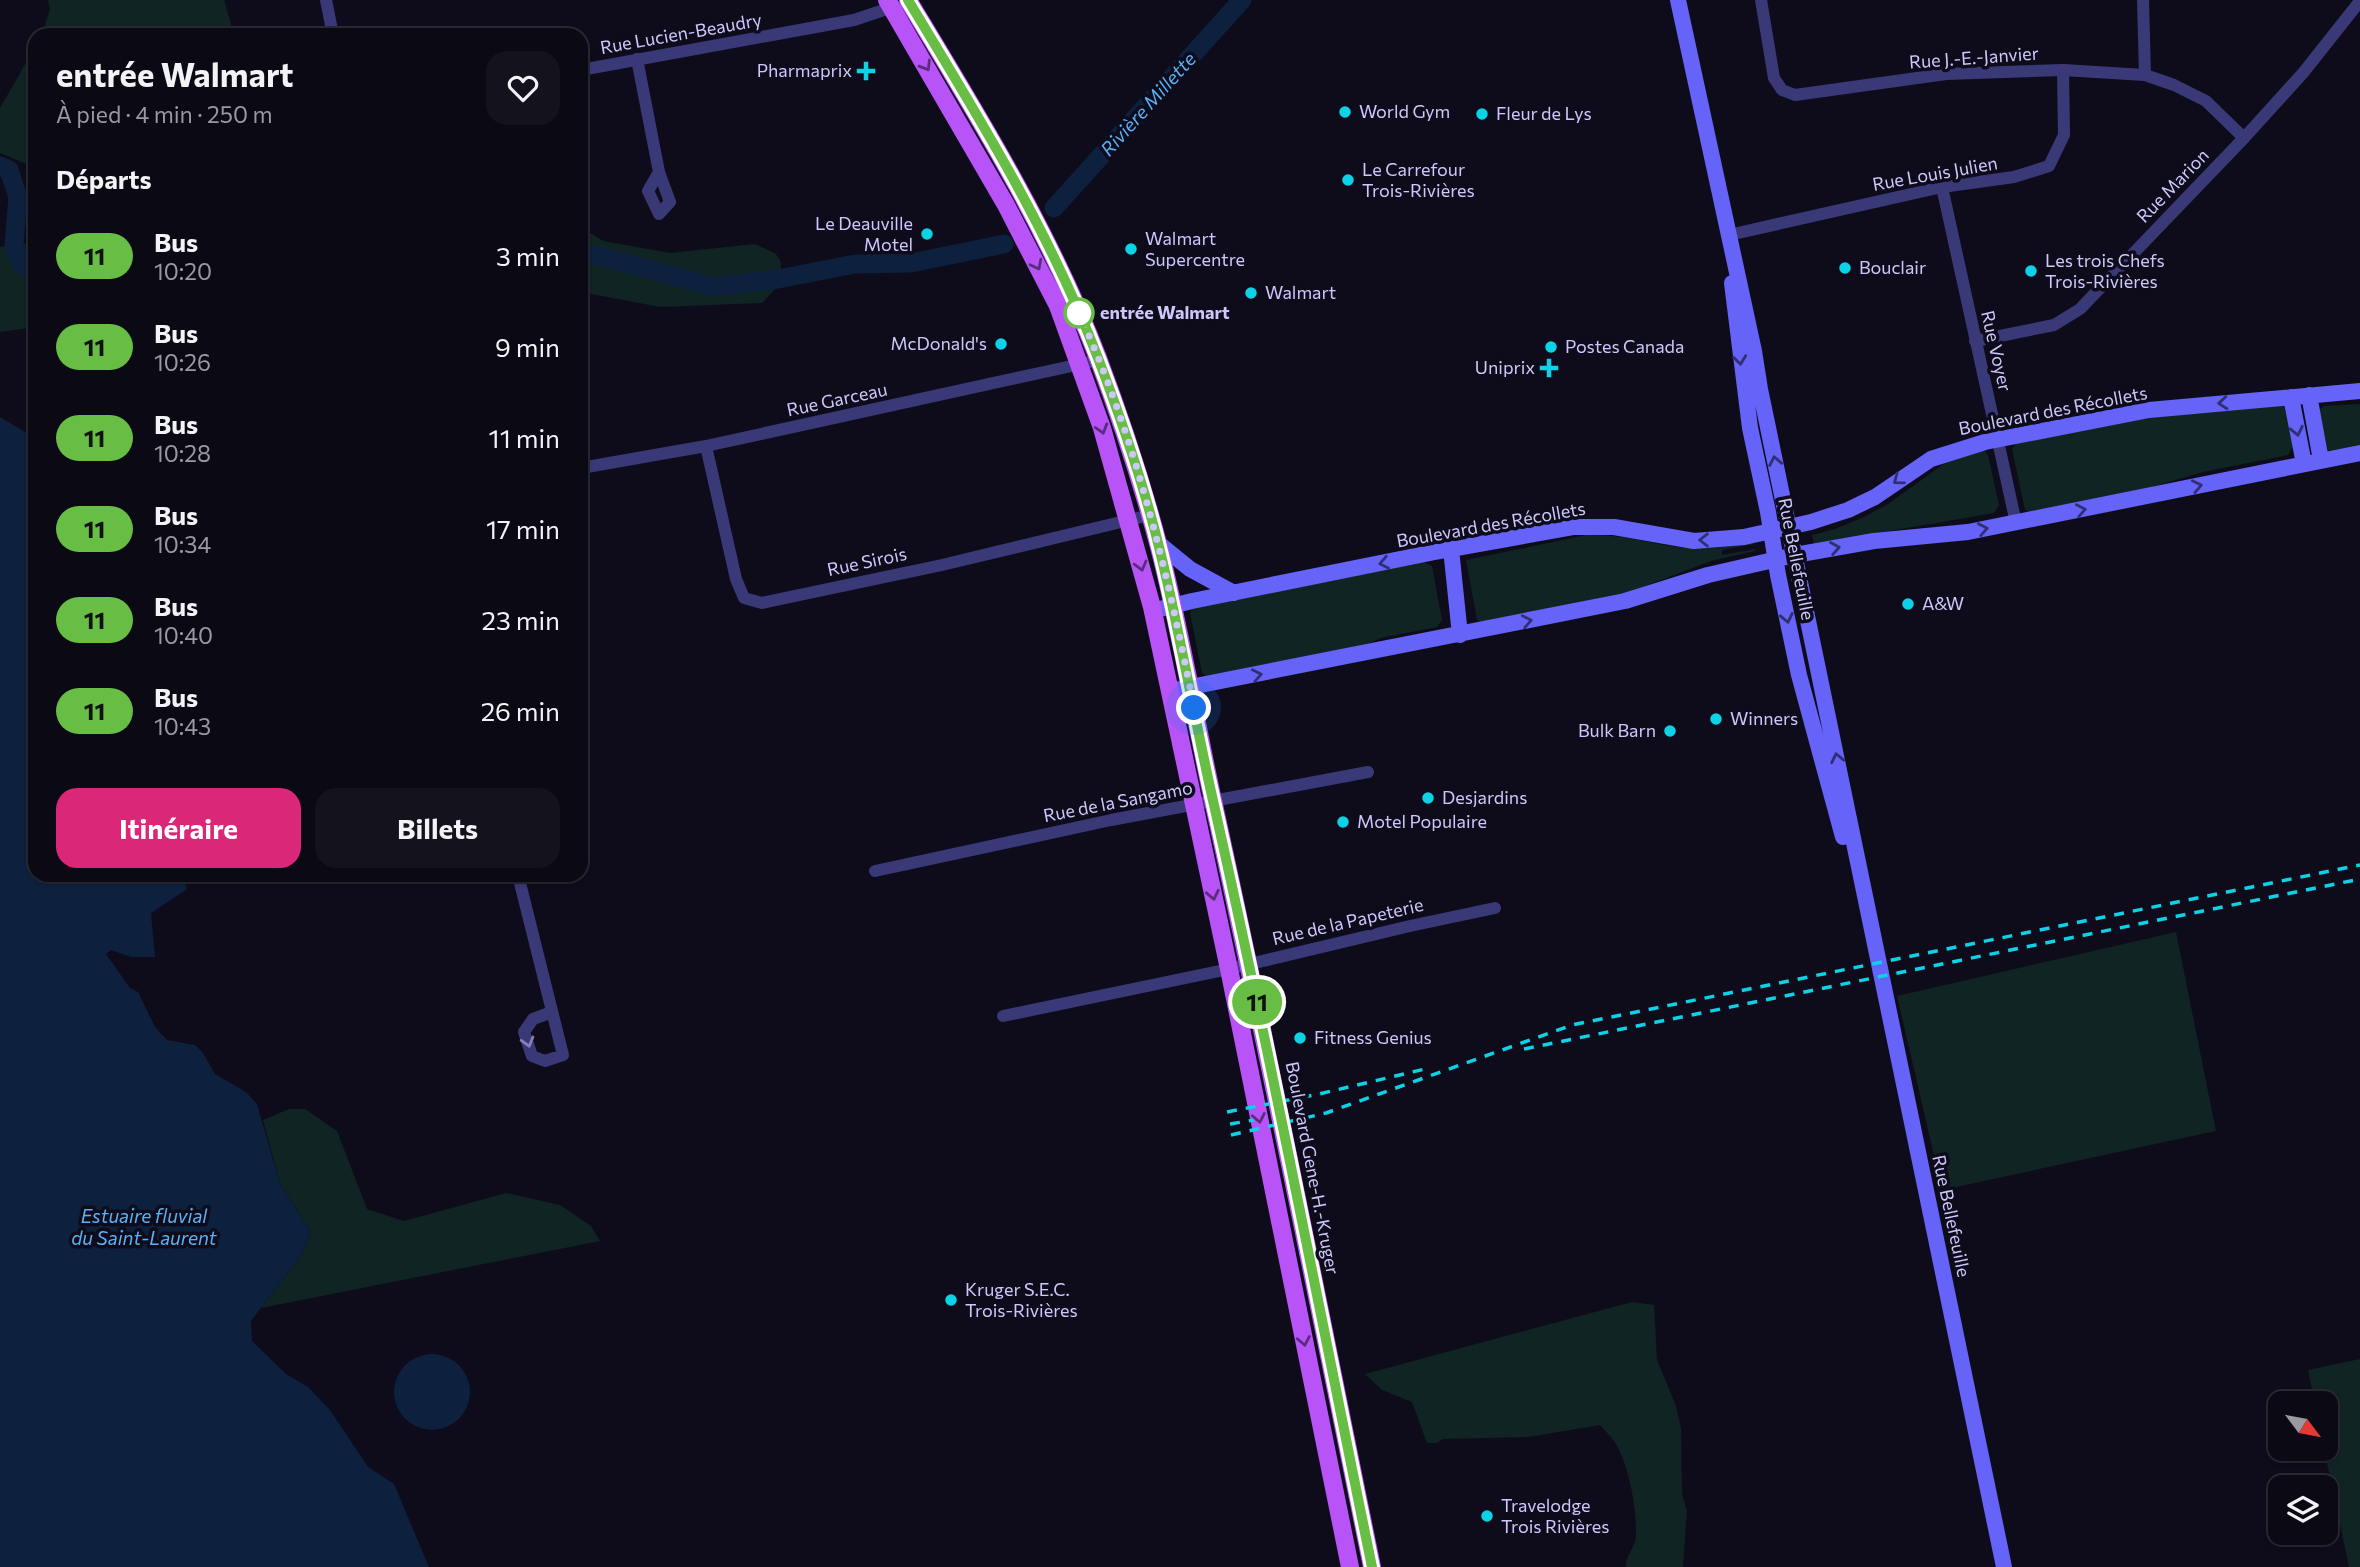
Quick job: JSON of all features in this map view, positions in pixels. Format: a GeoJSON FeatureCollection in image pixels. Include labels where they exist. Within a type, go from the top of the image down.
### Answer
{"type":"FeatureCollection","features":[{"type":"Feature","properties":{"kind":"main road","name":"Rue Bellefeuille"},"geometry":{"type":"LineString","coordinates":[[1678,0],[2004,1567]]}},
{"type":"Feature","properties":{"kind":"main road","name":"Boulevard Gene-H.-Kruger"},"geometry":{"type":"LineString","coordinates":[[909,1],[1024,194],[1073,298],[1099,360],[1150,515],[1173,606],[1249,963],[1372,1567]]}},
{"type":"Feature","properties":{"kind":"main road"},"geometry":{"type":"LineString","coordinates":[[889,4],[1006,205],[1058,306],[1102,428],[1129,521],[1170,691],[1350,1567]]}},
{"type":"Feature","properties":{"kind":"main road","name":"Rue Bellefeuille"},"geometry":{"type":"LineString","coordinates":[[1730,241],[1732,299],[1742,375],[1775,560],[1799,676],[1824,769],[1852,862],[1860,873]]}},
{"type":"Feature","properties":{"kind":"main road","name":"Boulevard des Récollets"},"geometry":{"type":"LineString","coordinates":[[1152,611],[1451,549],[1580,526],[1614,527],[1694,541],[1723,540],[1826,518],[1859,506],[1921,464],[1941,454],[1999,439],[2148,411],[2360,391]]}},
{"type":"Feature","properties":{"kind":"main road"},"geometry":{"type":"LineString","coordinates":[[2309,395],[2321,460]]}},
{"type":"Feature","properties":{"kind":"main road"},"geometry":{"type":"LineString","coordinates":[[2291,397],[2304,464]]}},
{"type":"Feature","properties":{"kind":"main road"},"geometry":{"type":"LineString","coordinates":[[1170,691],[1639,598],[1708,575],[1795,555],[1874,541],[1950,535],[2360,453]]}},
{"type":"Feature","properties":{"kind":"main road"},"geometry":{"type":"LineString","coordinates":[[1158,543],[1190,569],[1234,593]]}},
{"type":"Feature","properties":{"kind":"main road"},"geometry":{"type":"LineString","coordinates":[[1451,549],[1460,635]]}},
{"type":"Feature","properties":{"kind":"street"},"geometry":{"type":"LineString","coordinates":[[326,0],[332,28]]}},
{"type":"Feature","properties":{"kind":"street","name":"Rue J.-E.-Janvier"},"geometry":{"type":"LineString","coordinates":[[1761,0],[1774,78],[1782,90],[1795,95],[1946,74],[2063,70],[2145,75],[2174,85],[2206,101],[2244,138]]}},
{"type":"Feature","properties":{"kind":"street"},"geometry":{"type":"LineString","coordinates":[[2143,0],[2145,75]]}},
{"type":"Feature","properties":{"kind":"street","name":"Rue Lucien-Beaudry"},"geometry":{"type":"LineString","coordinates":[[588,69],[855,20],[889,4],[909,1]]}},
{"type":"Feature","properties":{"kind":"street","name":"Rue Marion"},"geometry":{"type":"LineString","coordinates":[[1975,341],[2054,325],[2080,309],[2303,73],[2354,3]]}},
{"type":"Feature","properties":{"kind":"street"},"geometry":{"type":"LineString","coordinates":[[637,60],[659,172]]}},
{"type":"Feature","properties":{"kind":"street","name":"Rue Louis Julien"},"geometry":{"type":"LineString","coordinates":[[1730,241],[1942,187],[2014,177],[2049,166],[2064,135],[2063,70]]}},
{"type":"Feature","properties":{"kind":"street","name":"Rue Voyer"},"geometry":{"type":"LineString","coordinates":[[1942,187],[2016,523]]}},
{"type":"Feature","properties":{"kind":"street","name":"Rue Garceau"},"geometry":{"type":"LineString","coordinates":[[588,467],[706,446],[1099,360]]}},
{"type":"Feature","properties":{"kind":"street","name":"Rue Sirois"},"geometry":{"type":"LineString","coordinates":[[706,446],[736,579],[744,598],[762,603],[1150,515]]}},
{"type":"Feature","properties":{"kind":"street","name":"Rue de la Sangamo"},"geometry":{"type":"LineString","coordinates":[[875,871],[1193,804],[1368,772]]}},
{"type":"Feature","properties":{"kind":"street"},"geometry":{"type":"LineString","coordinates":[[520,882],[563,1055],[545,1060],[532,1056],[524,1032],[533,1019],[552,1013]]}},
{"type":"Feature","properties":{"kind":"street","name":"Rue de la Papeterie"},"geometry":{"type":"LineString","coordinates":[[1003,1016],[1229,969],[1495,908]]}},
{"type":"Feature","properties":{"kind":"green space"},"geometry":{"type":"Polygon","coordinates":[[[48,0],[224,0],[232,28],[44,28],[50,9],[48,0]]]}},
{"type":"Feature","properties":{"kind":"green space"},"geometry":{"type":"Polygon","coordinates":[[[28,59],[28,165],[0,153],[0,108],[28,59]]]}},
{"type":"Feature","properties":{"kind":"green space"},"geometry":{"type":"Polygon","coordinates":[[[588,231],[603,241],[670,253],[755,244],[776,254],[781,262],[780,284],[762,303],[660,307],[588,293],[588,231]]]}},
{"type":"Feature","properties":{"kind":"green space"},"geometry":{"type":"Polygon","coordinates":[[[28,243],[28,328],[0,332],[0,247],[28,243]]]}},
{"type":"Feature","properties":{"kind":"green space"},"geometry":{"type":"Polygon","coordinates":[[[2360,404],[2360,446],[2328,451],[2319,410],[2324,406],[2360,404]]]}},
{"type":"Feature","properties":{"kind":"green space"},"geometry":{"type":"Polygon","coordinates":[[[2283,405],[2293,447],[2288,455],[2203,472],[2141,490],[2031,512],[2025,510],[2012,449],[2016,443],[2174,414],[2283,405]]]}},
{"type":"Feature","properties":{"kind":"green space"},"geometry":{"type":"Polygon","coordinates":[[[1984,450],[1988,455],[1999,505],[1994,513],[1814,544],[1812,535],[1864,517],[1888,504],[1945,463],[1984,450]]]}},
{"type":"Feature","properties":{"kind":"green space"},"geometry":{"type":"Polygon","coordinates":[[[1586,535],[1621,537],[1687,548],[1715,548],[1753,542],[1754,544],[1722,550],[1722,555],[1755,551],[1711,561],[1629,592],[1482,623],[1477,620],[1466,560],[1586,535]]]}},
{"type":"Feature","properties":{"kind":"green space"},"geometry":{"type":"Polygon","coordinates":[[[1424,562],[1432,566],[1442,620],[1437,627],[1381,638],[1359,648],[1207,677],[1202,673],[1190,613],[1193,608],[1424,562]]]}},
{"type":"Feature","properties":{"kind":"green space"},"geometry":{"type":"Polygon","coordinates":[[[2176,932],[2216,1131],[1942,1190],[1897,996],[2176,932]]]}},
{"type":"Feature","properties":{"kind":"green space"},"geometry":{"type":"Polygon","coordinates":[[[289,1109],[305,1109],[337,1131],[367,1209],[404,1221],[506,1193],[560,1205],[591,1226],[600,1241],[261,1308],[303,1253],[311,1231],[280,1184],[263,1120],[289,1109]]]}},
{"type":"Feature","properties":{"kind":"green space"},"geometry":{"type":"Polygon","coordinates":[[[1632,1302],[1654,1305],[1657,1360],[1676,1406],[1681,1428],[1682,1494],[1687,1511],[1683,1567],[1626,1567],[1636,1537],[1631,1487],[1619,1450],[1600,1425],[1528,1437],[1443,1439],[1437,1443],[1427,1443],[1412,1402],[1382,1390],[1365,1374],[1632,1302]]]}},
{"type":"Feature","properties":{"kind":"green space"},"geometry":{"type":"Polygon","coordinates":[[[2360,1359],[2360,1567],[2349,1567],[2338,1515],[2338,1475],[2330,1475],[2327,1461],[2338,1461],[2338,1391],[2312,1391],[2308,1370],[2360,1359]]]}},
{"type":"Feature","properties":{"kind":"water","name":"Estuaire fluvial du Saint-Laurent"},"geometry":{"type":"Polygon","coordinates":[[[0,417],[28,434],[28,882],[185,882],[187,889],[151,913],[155,957],[131,957],[111,950],[106,954],[130,988],[138,992],[155,1027],[167,1040],[195,1045],[215,1074],[246,1092],[257,1104],[280,1184],[311,1231],[303,1253],[251,1321],[252,1341],[286,1374],[308,1387],[330,1410],[368,1467],[394,1484],[429,1567],[0,1567],[0,417]]]}},
{"type":"Feature","properties":{"kind":"water"},"geometry":{"type":"Polygon","coordinates":[[[432,1354],[446,1357],[459,1365],[467,1378],[470,1392],[467,1406],[459,1419],[446,1427],[432,1430],[418,1427],[405,1419],[397,1406],[394,1392],[397,1378],[405,1365],[418,1357],[432,1354]]]}},
{"type":"Feature","properties":{"kind":"waterway","name":"Rivière Millette"},"geometry":{"type":"LineString","coordinates":[[1054,208],[1242,0]]}},
{"type":"Feature","properties":{"kind":"waterway","name":"Rivière Millette"},"geometry":{"type":"LineString","coordinates":[[0,166],[9,170],[18,197],[14,245],[21,264],[28,268]]}},
{"type":"Feature","properties":{"kind":"waterway","name":"Rivière Millette"},"geometry":{"type":"LineString","coordinates":[[588,254],[715,287],[778,279],[855,264],[911,263],[1004,244]]}},
{"type":"Feature","properties":{"kind":"railway"},"geometry":{"type":"LineString","coordinates":[[1231,1135],[1326,1113],[1572,1025],[2360,865]]}},
{"type":"Feature","properties":{"kind":"railway"},"geometry":{"type":"LineString","coordinates":[[1524,1049],[2360,879]]}},
{"type":"Feature","properties":{"kind":"railway"},"geometry":{"type":"LineString","coordinates":[[1227,1112],[1425,1069]]}},
{"type":"Feature","properties":{"kind":"railway"},"geometry":{"type":"LineString","coordinates":[[1230,1124],[1254,1120]]}},
{"type":"Feature","properties":{"kind":"bus line","name":"11"},"geometry":{"type":"LineString","coordinates":[[908,0],[1024,194],[1073,298],[1099,360],[1150,515],[1171,598],[1249,963],[1372,1567]]}},
{"type":"Feature","properties":{"kind":"place","name":"Pharmaprix"},"geometry":{"type":"Point","coordinates":[866,71]}},
{"type":"Feature","properties":{"kind":"place","name":"World Gym"},"geometry":{"type":"Point","coordinates":[1345,112]}},
{"type":"Feature","properties":{"kind":"place","name":"Fleur de Lys"},"geometry":{"type":"Point","coordinates":[1482,114]}},
{"type":"Feature","properties":{"kind":"place","name":"Le Carrefour Trois-Rivières"},"geometry":{"type":"Point","coordinates":[1348,180]}},
{"type":"Feature","properties":{"kind":"place","name":"Le Deauville Motel"},"geometry":{"type":"Point","coordinates":[927,234]}},
{"type":"Feature","properties":{"kind":"place","name":"Walmart Supercentre"},"geometry":{"type":"Point","coordinates":[1131,249]}},
{"type":"Feature","properties":{"kind":"place","name":"Bouclair"},"geometry":{"type":"Point","coordinates":[1845,268]}},
{"type":"Feature","properties":{"kind":"place","name":"Les trois Chefs Trois-Rivières"},"geometry":{"type":"Point","coordinates":[2031,271]}},
{"type":"Feature","properties":{"kind":"place","name":"Walmart"},"geometry":{"type":"Point","coordinates":[1251,293]}},
{"type":"Feature","properties":{"kind":"place","name":"entrée Walmart"},"geometry":{"type":"Point","coordinates":[1079,313]}},
{"type":"Feature","properties":{"kind":"place","name":"McDonald's"},"geometry":{"type":"Point","coordinates":[1001,344]}},
{"type":"Feature","properties":{"kind":"place","name":"Postes Canada"},"geometry":{"type":"Point","coordinates":[1551,347]}},
{"type":"Feature","properties":{"kind":"place","name":"Uniprix"},"geometry":{"type":"Point","coordinates":[1549,368]}},
{"type":"Feature","properties":{"kind":"place","name":"A&W"},"geometry":{"type":"Point","coordinates":[1908,604]}},
{"type":"Feature","properties":{"kind":"place","name":"Winners"},"geometry":{"type":"Point","coordinates":[1716,719]}},
{"type":"Feature","properties":{"kind":"place","name":"Bulk Barn"},"geometry":{"type":"Point","coordinates":[1670,731]}},
{"type":"Feature","properties":{"kind":"place","name":"Desjardins"},"geometry":{"type":"Point","coordinates":[1428,798]}},
{"type":"Feature","properties":{"kind":"place","name":"Motel Populaire"},"geometry":{"type":"Point","coordinates":[1343,822]}},
{"type":"Feature","properties":{"kind":"place","name":"Fitness Genius"},"geometry":{"type":"Point","coordinates":[1300,1038]}},
{"type":"Feature","properties":{"kind":"place","name":"Kruger S.E.C. Trois-Rivières"},"geometry":{"type":"Point","coordinates":[951,1300]}},
{"type":"Feature","properties":{"kind":"place","name":"Travelodge Trois Rivières"},"geometry":{"type":"Point","coordinates":[1487,1516]}},
{"type":"Feature","properties":{"kind":"route"},"geometry":{"type":"LineString","coordinates":[[1079,313],[1099,360],[1150,515],[1170,593],[1194,708]]}}]}
